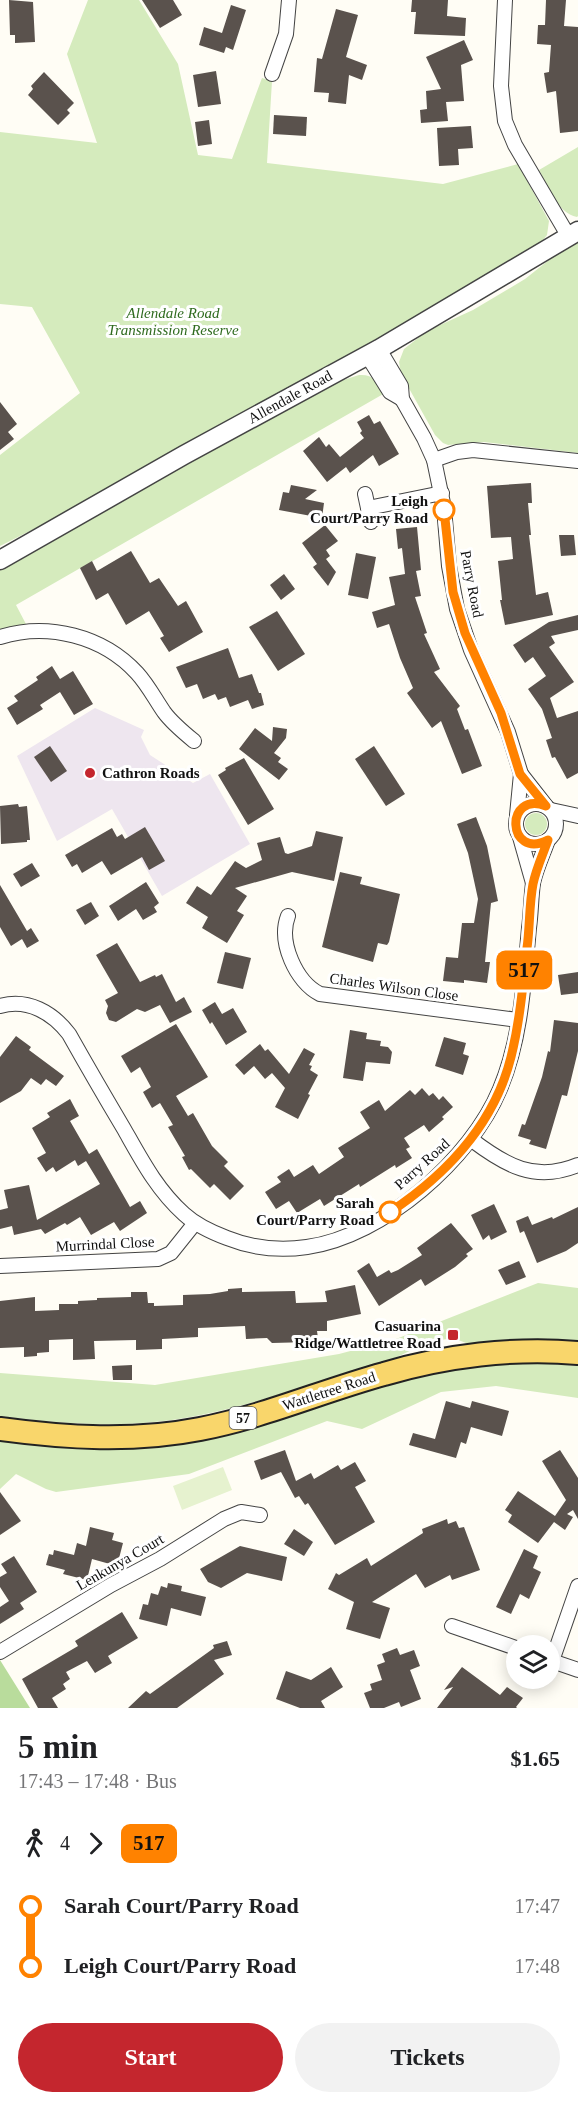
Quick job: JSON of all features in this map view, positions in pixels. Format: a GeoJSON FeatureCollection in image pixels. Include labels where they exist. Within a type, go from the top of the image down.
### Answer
{"type":"FeatureCollection","features":[{"type":"Feature","properties":{"kind":"main road","name":"Wattletree Road"},"geometry":{"type":"LineString","coordinates":[[0,1429],[48,1435],[108,1438],[168,1434],[201,1429],[250,1416],[409,1367],[518,1352],[578,1353]]}},
{"type":"Feature","properties":{"kind":"main road","name":"Wattletree Road"},"geometry":{"type":"LineString","coordinates":[[481,1356],[578,1362]]}},
{"type":"Feature","properties":{"kind":"street"},"geometry":{"type":"LineString","coordinates":[[272,74],[285,34],[289,0]]}},
{"type":"Feature","properties":{"kind":"street"},"geometry":{"type":"LineString","coordinates":[[505,0],[501,86],[505,121],[515,145],[573,234]]}},
{"type":"Feature","properties":{"kind":"street","name":"Allendale Road"},"geometry":{"type":"LineString","coordinates":[[0,560],[184,455],[373,352],[573,234]]}},
{"type":"Feature","properties":{"kind":"street","name":"Parry Road"},"geometry":{"type":"LineString","coordinates":[[373,352],[401,386],[402,399],[434,460],[442,493],[449,566],[457,609],[471,650],[504,722],[520,774],[517,815]]}},
{"type":"Feature","properties":{"kind":"street"},"geometry":{"type":"LineString","coordinates":[[434,460],[457,452],[473,450],[578,461]]}},
{"type":"Feature","properties":{"kind":"street"},"geometry":{"type":"LineString","coordinates":[[368,508],[442,493]]}},
{"type":"Feature","properties":{"kind":"street"},"geometry":{"type":"LineString","coordinates":[[365,494],[371,522]]}},
{"type":"Feature","properties":{"kind":"street"},"geometry":{"type":"LineString","coordinates":[[0,637],[44,631],[77,636],[111,652],[137,674],[171,721],[194,741]]}},
{"type":"Feature","properties":{"kind":"street","name":"Parry Road"},"geometry":{"type":"LineString","coordinates":[[520,774],[549,808]]}},
{"type":"Feature","properties":{"kind":"street"},"geometry":{"type":"LineString","coordinates":[[533,803],[578,818],[536,844],[520,837],[515,826],[517,815],[526,805],[533,803]]}},
{"type":"Feature","properties":{"kind":"street"},"geometry":{"type":"LineString","coordinates":[[549,808],[556,821],[551,836]]}},
{"type":"Feature","properties":{"kind":"street","name":"Parry Road"},"geometry":{"type":"LineString","coordinates":[[0,1006],[15,1004],[34,1007],[61,1024],[152,1177],[169,1200],[195,1223],[226,1238],[255,1246],[290,1249],[324,1244],[353,1233],[402,1204],[434,1179],[472,1140],[500,1090],[511,1059],[518,1020],[533,883],[551,836]]}},
{"type":"Feature","properties":{"kind":"street","name":"Parry Road"},"geometry":{"type":"LineString","coordinates":[[520,837],[533,883]]}},
{"type":"Feature","properties":{"kind":"street","name":"Charles Wilson Close"},"geometry":{"type":"LineString","coordinates":[[288,916],[284,930],[287,947],[300,976],[312,990],[329,996],[518,1020]]}},
{"type":"Feature","properties":{"kind":"street"},"geometry":{"type":"LineString","coordinates":[[304,1002],[312,990]]}},
{"type":"Feature","properties":{"kind":"street"},"geometry":{"type":"LineString","coordinates":[[472,1140],[497,1158],[522,1170],[545,1172],[578,1165]]}},
{"type":"Feature","properties":{"kind":"street","name":"Murrindal Close"},"geometry":{"type":"LineString","coordinates":[[0,1266],[158,1259],[171,1253],[195,1223]]}},
{"type":"Feature","properties":{"kind":"street","name":"Lenkunya Court"},"geometry":{"type":"LineString","coordinates":[[0,1652],[224,1519],[241,1512],[260,1515]]}},
{"type":"Feature","properties":{"kind":"street"},"geometry":{"type":"LineString","coordinates":[[559,1635],[578,1586]]}},
{"type":"Feature","properties":{"kind":"street"},"geometry":{"type":"LineString","coordinates":[[452,1626],[506,1645]]}},
{"type":"Feature","properties":{"kind":"street"},"geometry":{"type":"LineString","coordinates":[[560,1664],[578,1670]]}},
{"type":"Feature","properties":{"kind":"shaded area"},"geometry":{"type":"Polygon","coordinates":[[[95,708],[144,730],[141,737],[150,755],[193,783],[210,774],[250,844],[162,896],[112,809],[57,841],[17,756],[95,708]]]}},
{"type":"Feature","properties":{"kind":"green space","name":"Allendale Road Transmission Reserve"},"geometry":{"type":"Polygon","coordinates":[[[88,0],[139,0],[178,64],[198,155],[232,159],[262,78],[272,81],[267,163],[443,184],[518,164],[549,221],[547,235],[539,245],[396,331],[54,519],[0,546],[0,455],[80,393],[32,307],[0,304],[0,132],[97,143],[67,54],[88,0]]]}},
{"type":"Feature","properties":{"kind":"green space"},"geometry":{"type":"Polygon","coordinates":[[[578,147],[577,217],[559,205],[539,170],[578,147]]]}},
{"type":"Feature","properties":{"kind":"green space"},"geometry":{"type":"Polygon","coordinates":[[[578,241],[578,453],[484,442],[448,445],[443,443],[435,435],[401,374],[399,362],[404,349],[427,331],[473,310],[525,279],[578,241]]]}},
{"type":"Feature","properties":{"kind":"green space"},"geometry":{"type":"Polygon","coordinates":[[[359,375],[372,377],[385,393],[16,605],[27,626],[0,631],[0,570],[141,488],[334,383],[359,375]]]}},
{"type":"Feature","properties":{"kind":"green space"},"geometry":{"type":"Polygon","coordinates":[[[536,813],[544,816],[547,824],[544,832],[536,835],[528,832],[525,824],[528,816],[536,813]]]}},
{"type":"Feature","properties":{"kind":"green space"},"geometry":{"type":"Polygon","coordinates":[[[538,1283],[578,1288],[578,1344],[466,1343],[453,1338],[441,1340],[418,1347],[395,1358],[274,1396],[226,1410],[176,1419],[100,1424],[50,1422],[0,1416],[0,1373],[155,1385],[339,1354],[396,1339],[538,1283]]]}},
{"type":"Feature","properties":{"kind":"green space"},"geometry":{"type":"Polygon","coordinates":[[[529,1362],[578,1366],[578,1398],[496,1386],[441,1392],[362,1429],[327,1421],[189,1474],[56,1492],[16,1474],[0,1489],[0,1438],[66,1445],[351,1392],[466,1365],[529,1362]]]}},
{"type":"Feature","properties":{"kind":"green space"},"geometry":{"type":"Polygon","coordinates":[[[223,1467],[232,1490],[182,1510],[173,1486],[223,1467]]]}},
{"type":"Feature","properties":{"kind":"green space"},"geometry":{"type":"Polygon","coordinates":[[[0,1660],[30,1708],[0,1708],[0,1660]]]}},
{"type":"Feature","properties":{"kind":"building"},"geometry":{"type":"Polygon","coordinates":[[[9,0],[33,2],[35,42],[15,43],[15,35],[10,35],[9,0]]]}},
{"type":"Feature","properties":{"kind":"building"},"geometry":{"type":"Polygon","coordinates":[[[142,0],[173,0],[182,15],[160,28],[142,0]]]}},
{"type":"Feature","properties":{"kind":"building"},"geometry":{"type":"Polygon","coordinates":[[[412,0],[448,0],[447,16],[466,18],[465,36],[414,34],[416,12],[411,12],[412,0]]]}},
{"type":"Feature","properties":{"kind":"building"},"geometry":{"type":"Polygon","coordinates":[[[546,0],[566,0],[564,26],[578,27],[578,131],[560,133],[556,91],[547,93],[544,73],[549,72],[551,45],[537,44],[538,25],[545,25],[546,0]]]}},
{"type":"Feature","properties":{"kind":"building"},"geometry":{"type":"Polygon","coordinates":[[[231,5],[246,10],[233,50],[226,47],[224,53],[199,45],[204,27],[222,33],[231,5]]]}},
{"type":"Feature","properties":{"kind":"building"},"geometry":{"type":"Polygon","coordinates":[[[336,9],[358,15],[346,57],[367,65],[362,80],[349,75],[346,104],[328,102],[329,93],[314,92],[317,58],[322,59],[336,9]]]}},
{"type":"Feature","properties":{"kind":"building"},"geometry":{"type":"Polygon","coordinates":[[[464,40],[473,60],[461,65],[464,101],[446,102],[448,121],[421,123],[420,110],[427,109],[426,91],[441,89],[426,57],[464,40]]]}},
{"type":"Feature","properties":{"kind":"building"},"geometry":{"type":"Polygon","coordinates":[[[216,71],[221,104],[198,107],[193,75],[216,71]]]}},
{"type":"Feature","properties":{"kind":"building"},"geometry":{"type":"Polygon","coordinates":[[[44,72],[74,103],[67,110],[70,113],[58,125],[28,95],[33,89],[31,86],[44,72]]]}},
{"type":"Feature","properties":{"kind":"building"},"geometry":{"type":"Polygon","coordinates":[[[274,115],[307,117],[306,136],[273,134],[274,115]]]}},
{"type":"Feature","properties":{"kind":"building"},"geometry":{"type":"Polygon","coordinates":[[[209,120],[212,144],[198,146],[195,122],[209,120]]]}},
{"type":"Feature","properties":{"kind":"building"},"geometry":{"type":"Polygon","coordinates":[[[471,126],[473,148],[458,149],[459,165],[439,166],[437,128],[471,126]]]}},
{"type":"Feature","properties":{"kind":"building"},"geometry":{"type":"Polygon","coordinates":[[[0,402],[17,424],[8,432],[14,439],[0,450],[0,402]]]}},
{"type":"Feature","properties":{"kind":"building"},"geometry":{"type":"Polygon","coordinates":[[[369,415],[374,424],[380,421],[399,454],[379,466],[373,455],[350,473],[346,467],[327,482],[303,451],[319,437],[326,447],[329,444],[340,457],[364,438],[357,422],[369,415]]]}},
{"type":"Feature","properties":{"kind":"building"},"geometry":{"type":"Polygon","coordinates":[[[531,483],[532,503],[528,503],[531,535],[529,535],[536,595],[548,592],[553,615],[505,625],[500,600],[502,600],[498,561],[513,559],[511,537],[491,538],[487,486],[531,483]]]}},
{"type":"Feature","properties":{"kind":"building"},"geometry":{"type":"Polygon","coordinates":[[[291,485],[317,490],[305,499],[324,503],[322,518],[279,510],[283,492],[289,493],[291,485]]]}},
{"type":"Feature","properties":{"kind":"building"},"geometry":{"type":"Polygon","coordinates":[[[325,525],[338,541],[326,550],[330,556],[326,559],[336,572],[328,586],[313,567],[317,564],[302,543],[325,525]]]}},
{"type":"Feature","properties":{"kind":"building"},"geometry":{"type":"Polygon","coordinates":[[[417,527],[421,570],[416,571],[421,596],[415,597],[427,633],[424,634],[440,669],[434,672],[460,706],[457,709],[465,730],[468,729],[482,766],[462,774],[441,721],[432,728],[407,693],[413,688],[389,624],[377,628],[372,612],[395,605],[389,577],[405,574],[402,548],[398,549],[396,529],[417,527]]]}},
{"type":"Feature","properties":{"kind":"building"},"geometry":{"type":"Polygon","coordinates":[[[559,535],[574,535],[576,555],[561,556],[559,535]]]}},
{"type":"Feature","properties":{"kind":"building"},"geometry":{"type":"Polygon","coordinates":[[[131,551],[150,583],[159,578],[178,606],[186,601],[203,632],[169,652],[160,638],[164,636],[149,611],[126,625],[108,593],[96,600],[80,568],[92,561],[97,571],[131,551]]]}},
{"type":"Feature","properties":{"kind":"building"},"geometry":{"type":"Polygon","coordinates":[[[356,553],[376,557],[368,599],[348,595],[356,553]]]}},
{"type":"Feature","properties":{"kind":"building"},"geometry":{"type":"Polygon","coordinates":[[[284,574],[295,589],[281,600],[270,585],[284,574]]]}},
{"type":"Feature","properties":{"kind":"building"},"geometry":{"type":"Polygon","coordinates":[[[277,611],[305,654],[278,671],[249,627],[277,611]]]}},
{"type":"Feature","properties":{"kind":"building"},"geometry":{"type":"Polygon","coordinates":[[[578,615],[578,630],[551,636],[555,643],[549,647],[574,682],[550,698],[557,718],[578,711],[578,773],[567,779],[555,757],[552,758],[546,740],[552,738],[542,709],[528,689],[546,676],[533,657],[525,663],[513,645],[549,622],[578,615]]]}},
{"type":"Feature","properties":{"kind":"building"},"geometry":{"type":"Polygon","coordinates":[[[228,648],[239,678],[252,674],[264,705],[252,709],[248,700],[230,707],[226,697],[218,700],[215,694],[203,699],[197,684],[186,688],[176,667],[228,648]]]}},
{"type":"Feature","properties":{"kind":"building"},"geometry":{"type":"Polygon","coordinates":[[[52,666],[60,679],[73,671],[93,704],[74,715],[60,692],[40,705],[43,709],[17,725],[7,708],[18,701],[14,696],[38,680],[36,677],[52,666]]]}},
{"type":"Feature","properties":{"kind":"building"},"geometry":{"type":"Polygon","coordinates":[[[273,727],[287,729],[286,738],[274,753],[281,758],[278,762],[288,769],[279,780],[239,749],[255,728],[272,741],[273,727]]]}},
{"type":"Feature","properties":{"kind":"building"},"geometry":{"type":"Polygon","coordinates":[[[50,746],[67,771],[51,782],[34,757],[50,746]]]}},
{"type":"Feature","properties":{"kind":"building"},"geometry":{"type":"Polygon","coordinates":[[[374,746],[405,794],[386,806],[355,759],[374,746]]]}},
{"type":"Feature","properties":{"kind":"building"},"geometry":{"type":"Polygon","coordinates":[[[244,758],[274,809],[248,825],[218,775],[226,770],[225,768],[244,758]]]}},
{"type":"Feature","properties":{"kind":"building"},"geometry":{"type":"Polygon","coordinates":[[[18,804],[19,807],[27,806],[30,840],[1,844],[0,806],[18,804]]]}},
{"type":"Feature","properties":{"kind":"building"},"geometry":{"type":"Polygon","coordinates":[[[476,817],[487,846],[498,901],[491,903],[485,962],[490,962],[487,983],[464,980],[464,983],[443,981],[446,957],[458,958],[462,923],[474,923],[478,899],[468,853],[457,824],[476,817]]]}},
{"type":"Feature","properties":{"kind":"building"},"geometry":{"type":"Polygon","coordinates":[[[145,827],[165,861],[149,870],[142,857],[111,875],[102,861],[82,873],[77,864],[72,867],[65,855],[112,828],[117,837],[122,834],[125,839],[145,827]]]}},
{"type":"Feature","properties":{"kind":"building"},"geometry":{"type":"Polygon","coordinates":[[[316,831],[343,837],[334,881],[292,872],[235,888],[247,896],[237,911],[244,915],[227,943],[202,928],[208,917],[186,903],[197,886],[211,895],[235,861],[246,868],[262,860],[257,843],[280,837],[285,853],[288,854],[312,846],[316,831]]]}},
{"type":"Feature","properties":{"kind":"building"},"geometry":{"type":"Polygon","coordinates":[[[32,863],[40,876],[21,887],[13,874],[32,863]]]}},
{"type":"Feature","properties":{"kind":"building"},"geometry":{"type":"Polygon","coordinates":[[[340,872],[362,877],[360,884],[400,894],[389,942],[387,945],[378,943],[373,962],[322,947],[340,872]]]}},
{"type":"Feature","properties":{"kind":"building"},"geometry":{"type":"Polygon","coordinates":[[[146,882],[159,903],[154,907],[157,912],[143,920],[136,909],[118,921],[109,906],[146,882]]]}},
{"type":"Feature","properties":{"kind":"building"},"geometry":{"type":"Polygon","coordinates":[[[0,885],[27,931],[31,928],[39,941],[27,948],[22,939],[11,946],[0,927],[0,885]]]}},
{"type":"Feature","properties":{"kind":"building"},"geometry":{"type":"Polygon","coordinates":[[[91,902],[99,916],[85,925],[76,910],[91,902]]]}},
{"type":"Feature","properties":{"kind":"building"},"geometry":{"type":"Polygon","coordinates":[[[117,943],[140,982],[162,974],[176,1002],[184,997],[192,1012],[170,1023],[160,1005],[145,1012],[137,1009],[116,1022],[109,1020],[105,1000],[118,993],[96,955],[117,943]]]}},
{"type":"Feature","properties":{"kind":"building"},"geometry":{"type":"Polygon","coordinates":[[[225,952],[251,958],[243,989],[217,983],[225,952]]]}},
{"type":"Feature","properties":{"kind":"building"},"geometry":{"type":"Polygon","coordinates":[[[578,972],[578,993],[561,995],[558,975],[578,972]]]}},
{"type":"Feature","properties":{"kind":"building"},"geometry":{"type":"Polygon","coordinates":[[[215,1002],[222,1014],[233,1008],[247,1032],[226,1045],[202,1010],[215,1002]]]}},
{"type":"Feature","properties":{"kind":"building"},"geometry":{"type":"Polygon","coordinates":[[[554,1020],[578,1023],[578,1051],[567,1096],[562,1095],[546,1149],[529,1144],[531,1140],[518,1136],[522,1124],[525,1125],[542,1077],[548,1051],[550,1052],[554,1020]]]}},
{"type":"Feature","properties":{"kind":"building"},"geometry":{"type":"Polygon","coordinates":[[[176,1024],[208,1077],[176,1096],[188,1116],[193,1113],[212,1146],[228,1162],[224,1166],[244,1186],[230,1200],[214,1184],[210,1188],[191,1169],[189,1170],[182,1157],[185,1156],[168,1127],[173,1125],[160,1103],[152,1108],[143,1092],[151,1087],[140,1067],[131,1073],[121,1056],[176,1024]]]}},
{"type":"Feature","properties":{"kind":"building"},"geometry":{"type":"Polygon","coordinates":[[[350,1030],[367,1033],[366,1039],[381,1041],[380,1046],[388,1047],[392,1052],[390,1064],[366,1062],[363,1081],[343,1078],[350,1030]]]}},
{"type":"Feature","properties":{"kind":"building"},"geometry":{"type":"Polygon","coordinates":[[[16,1036],[31,1047],[29,1050],[64,1076],[56,1086],[46,1079],[41,1085],[31,1078],[21,1091],[0,1103],[0,1057],[16,1036]]]}},
{"type":"Feature","properties":{"kind":"building"},"geometry":{"type":"Polygon","coordinates":[[[444,1037],[466,1043],[463,1054],[469,1056],[463,1075],[435,1066],[444,1037]]]}},
{"type":"Feature","properties":{"kind":"building"},"geometry":{"type":"Polygon","coordinates":[[[260,1044],[265,1051],[268,1049],[289,1074],[304,1048],[315,1054],[309,1065],[312,1066],[310,1070],[318,1075],[298,1119],[275,1107],[285,1088],[272,1073],[265,1079],[254,1066],[244,1075],[235,1065],[260,1044]]]}},
{"type":"Feature","properties":{"kind":"building"},"geometry":{"type":"Polygon","coordinates":[[[422,1088],[429,1096],[433,1093],[439,1100],[443,1096],[453,1107],[442,1117],[444,1119],[429,1132],[424,1125],[404,1138],[410,1147],[406,1149],[412,1158],[396,1168],[395,1165],[360,1187],[359,1184],[324,1206],[320,1199],[297,1213],[289,1201],[276,1209],[265,1192],[281,1182],[277,1177],[289,1169],[294,1177],[313,1165],[319,1174],[344,1157],[338,1148],[370,1128],[360,1112],[379,1100],[385,1111],[410,1090],[415,1095],[422,1088]]]}},
{"type":"Feature","properties":{"kind":"building"},"geometry":{"type":"Polygon","coordinates":[[[70,1099],[79,1116],[70,1121],[89,1154],[97,1149],[130,1207],[140,1201],[147,1213],[120,1231],[114,1222],[91,1235],[80,1217],[45,1234],[41,1229],[14,1235],[12,1226],[0,1229],[0,1210],[8,1208],[4,1190],[29,1185],[37,1220],[100,1184],[86,1161],[78,1166],[75,1160],[56,1172],[53,1167],[46,1172],[37,1158],[46,1153],[32,1128],[50,1117],[47,1113],[70,1099]]]}},
{"type":"Feature","properties":{"kind":"building"},"geometry":{"type":"Polygon","coordinates":[[[494,1204],[507,1232],[491,1240],[489,1235],[483,1240],[471,1215],[494,1204]]]}},
{"type":"Feature","properties":{"kind":"building"},"geometry":{"type":"Polygon","coordinates":[[[578,1207],[578,1243],[566,1251],[537,1263],[524,1231],[520,1233],[516,1221],[528,1216],[532,1225],[552,1217],[553,1219],[578,1207]]]}},
{"type":"Feature","properties":{"kind":"building"},"geometry":{"type":"Polygon","coordinates":[[[451,1223],[473,1249],[466,1254],[468,1256],[425,1286],[421,1279],[379,1306],[357,1271],[369,1263],[377,1277],[389,1270],[391,1273],[398,1270],[422,1255],[417,1248],[451,1223]]]}},
{"type":"Feature","properties":{"kind":"building"},"geometry":{"type":"Polygon","coordinates":[[[519,1261],[526,1277],[506,1285],[498,1270],[519,1261]]]}},
{"type":"Feature","properties":{"kind":"building"},"geometry":{"type":"Polygon","coordinates":[[[355,1285],[361,1314],[327,1321],[327,1331],[317,1331],[318,1338],[310,1338],[310,1342],[272,1343],[267,1338],[246,1339],[245,1326],[198,1328],[198,1337],[162,1339],[162,1349],[136,1350],[136,1340],[94,1341],[95,1359],[73,1360],[73,1339],[49,1340],[49,1352],[37,1353],[37,1356],[24,1357],[24,1347],[0,1348],[0,1301],[35,1297],[35,1311],[59,1310],[59,1304],[78,1304],[78,1301],[97,1300],[97,1298],[131,1297],[131,1292],[147,1292],[148,1303],[154,1303],[154,1306],[183,1305],[183,1295],[210,1294],[242,1288],[242,1292],[295,1291],[296,1303],[327,1302],[325,1291],[355,1285]]]}},
{"type":"Feature","properties":{"kind":"building"},"geometry":{"type":"Polygon","coordinates":[[[132,1365],[132,1380],[113,1380],[112,1366],[132,1365]]]}},
{"type":"Feature","properties":{"kind":"building"},"geometry":{"type":"Polygon","coordinates":[[[446,1401],[470,1408],[472,1401],[509,1411],[502,1436],[471,1427],[466,1444],[461,1442],[456,1458],[409,1445],[413,1433],[435,1439],[446,1401]]]}},
{"type":"Feature","properties":{"kind":"building"},"geometry":{"type":"Polygon","coordinates":[[[285,1450],[296,1481],[311,1473],[314,1479],[338,1465],[341,1470],[355,1462],[366,1481],[355,1487],[375,1522],[335,1545],[308,1503],[305,1505],[299,1496],[295,1498],[281,1472],[261,1480],[254,1461],[285,1450]]]}},
{"type":"Feature","properties":{"kind":"building"},"geometry":{"type":"Polygon","coordinates":[[[560,1450],[578,1478],[578,1519],[573,1510],[567,1514],[573,1517],[565,1530],[554,1522],[538,1543],[508,1522],[512,1515],[505,1510],[518,1491],[555,1516],[566,1500],[542,1461],[560,1450]]]}},
{"type":"Feature","properties":{"kind":"building"},"geometry":{"type":"Polygon","coordinates":[[[0,1492],[21,1521],[0,1535],[0,1492]]]}},
{"type":"Feature","properties":{"kind":"building"},"geometry":{"type":"Polygon","coordinates":[[[447,1519],[448,1524],[456,1521],[459,1528],[464,1527],[480,1570],[452,1580],[450,1575],[425,1588],[416,1574],[372,1602],[390,1608],[380,1639],[346,1629],[354,1602],[328,1589],[336,1573],[339,1575],[367,1558],[371,1566],[423,1533],[422,1529],[447,1519]]]}},
{"type":"Feature","properties":{"kind":"building"},"geometry":{"type":"Polygon","coordinates":[[[90,1527],[114,1533],[112,1540],[123,1543],[117,1566],[92,1559],[87,1580],[63,1574],[65,1570],[46,1565],[49,1554],[53,1555],[54,1550],[74,1555],[77,1543],[86,1546],[90,1527]]]}},
{"type":"Feature","properties":{"kind":"building"},"geometry":{"type":"Polygon","coordinates":[[[294,1529],[313,1542],[304,1556],[284,1544],[294,1529]]]}},
{"type":"Feature","properties":{"kind":"building"},"geometry":{"type":"Polygon","coordinates":[[[240,1546],[287,1557],[282,1581],[247,1573],[221,1588],[208,1582],[200,1569],[240,1546]]]}},
{"type":"Feature","properties":{"kind":"building"},"geometry":{"type":"Polygon","coordinates":[[[524,1549],[538,1556],[533,1568],[541,1572],[529,1599],[520,1594],[511,1614],[496,1607],[524,1549]]]}},
{"type":"Feature","properties":{"kind":"building"},"geometry":{"type":"Polygon","coordinates":[[[14,1556],[37,1592],[20,1603],[24,1609],[0,1624],[0,1607],[9,1601],[0,1587],[0,1577],[7,1573],[1,1564],[14,1556]]]}},
{"type":"Feature","properties":{"kind":"building"},"geometry":{"type":"Polygon","coordinates":[[[168,1583],[182,1586],[181,1591],[206,1597],[201,1616],[171,1608],[167,1626],[139,1619],[143,1604],[148,1605],[151,1593],[158,1595],[161,1586],[167,1588],[168,1583]]]}},
{"type":"Feature","properties":{"kind":"building"},"geometry":{"type":"Polygon","coordinates":[[[122,1612],[138,1638],[108,1656],[112,1663],[95,1673],[87,1661],[66,1672],[70,1679],[63,1684],[66,1689],[52,1698],[58,1708],[38,1708],[22,1679],[78,1646],[75,1641],[122,1612]]]}},
{"type":"Feature","properties":{"kind":"building"},"geometry":{"type":"Polygon","coordinates":[[[227,1641],[232,1655],[214,1660],[224,1674],[177,1708],[128,1708],[146,1691],[150,1694],[214,1648],[213,1645],[227,1641]]]}},
{"type":"Feature","properties":{"kind":"building"},"geometry":{"type":"Polygon","coordinates":[[[397,1648],[400,1655],[414,1650],[420,1666],[410,1670],[421,1699],[401,1707],[399,1702],[384,1708],[370,1708],[364,1693],[372,1690],[370,1684],[382,1680],[377,1665],[385,1662],[382,1654],[397,1648]]]}},
{"type":"Feature","properties":{"kind":"building"},"geometry":{"type":"Polygon","coordinates":[[[331,1667],[343,1687],[321,1701],[325,1708],[300,1708],[276,1699],[286,1671],[311,1680],[331,1667]]]}},
{"type":"Feature","properties":{"kind":"building"},"geometry":{"type":"Polygon","coordinates":[[[462,1667],[500,1695],[506,1688],[523,1698],[517,1708],[437,1708],[453,1687],[444,1690],[462,1667]]]}},
{"type":"Feature","properties":{"kind":"bus line","name":"517"},"geometry":{"type":"LineString","coordinates":[[390,1212],[448,1167],[472,1140],[500,1090],[511,1059],[518,1020],[533,883],[548,840],[536,844],[525,841],[520,837],[515,826],[517,815],[526,805],[540,803],[546,806],[520,774],[514,748],[501,713],[465,633],[453,592],[444,510]]}},
{"type":"Feature","properties":{"kind":"place","name":"Leigh Court/Parry Road"},"geometry":{"type":"Point","coordinates":[444,510]}},
{"type":"Feature","properties":{"kind":"place","name":"Cathron Roads"},"geometry":{"type":"Point","coordinates":[90,773]}},
{"type":"Feature","properties":{"kind":"place","name":"Sarah Court/Parry Road"},"geometry":{"type":"Point","coordinates":[390,1212]}},
{"type":"Feature","properties":{"kind":"place","name":"Casuarina Ridge/Wattletree Road"},"geometry":{"type":"Point","coordinates":[453,1335]}}]}
